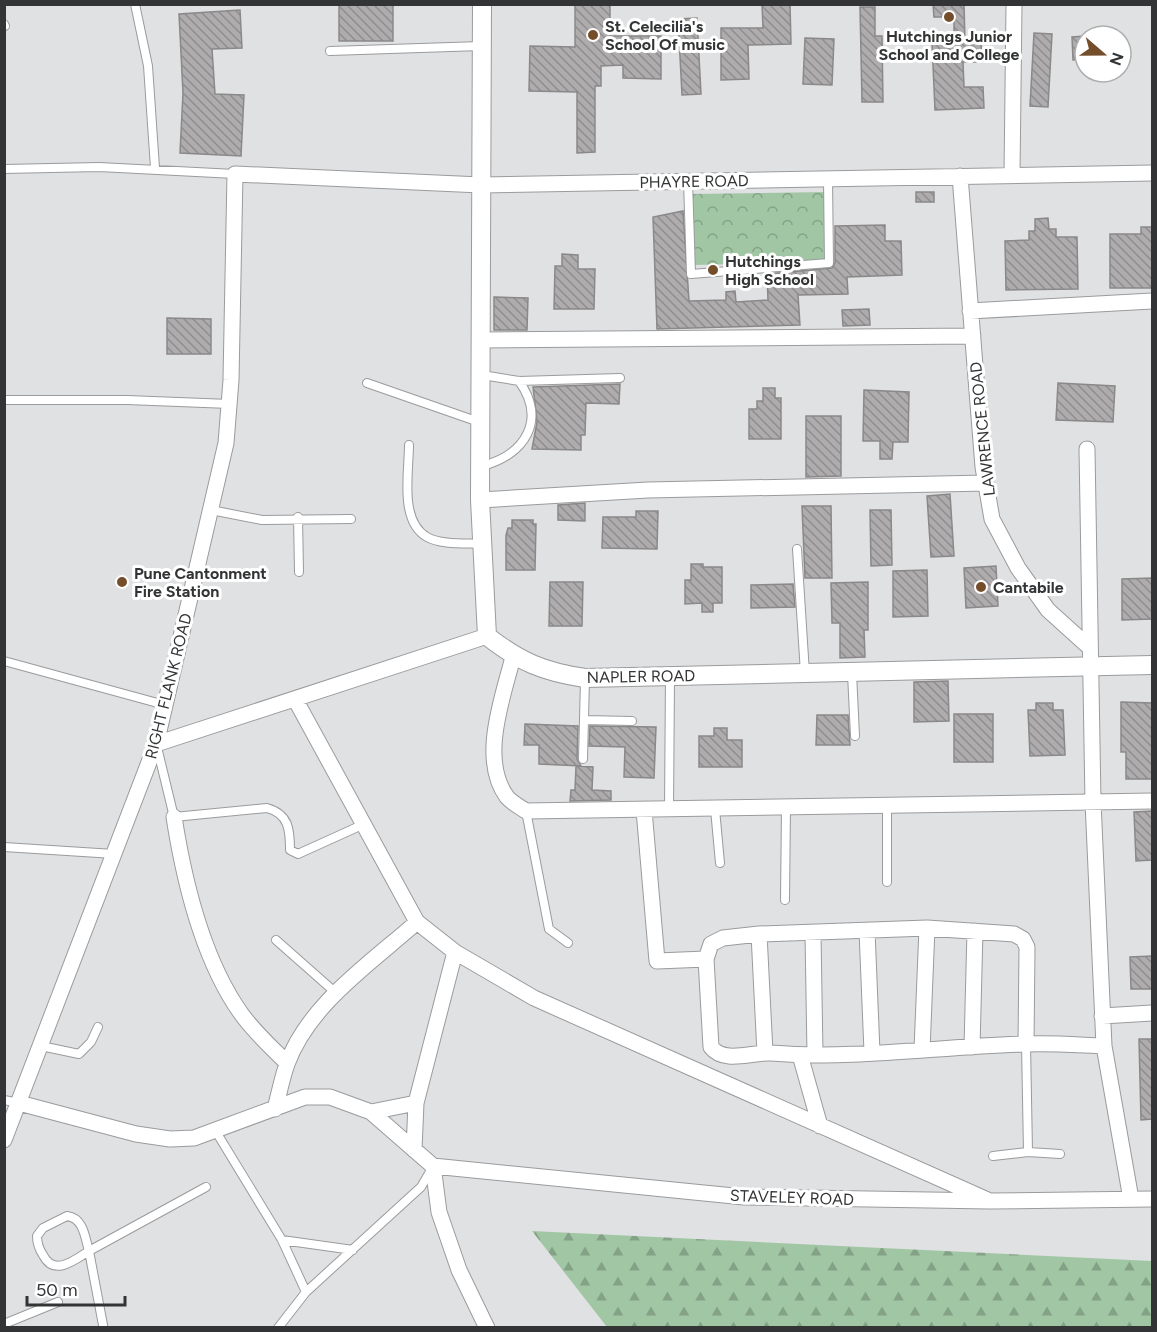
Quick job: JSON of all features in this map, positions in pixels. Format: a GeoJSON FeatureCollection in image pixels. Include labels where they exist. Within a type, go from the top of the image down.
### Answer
{"type":"FeatureCollection","features":[{"type":"Feature","properties":{"kind":"street"},"geometry":{"type":"LineString","coordinates":[[156,744],[487,636],[480,500],[482,4]]}},
{"type":"Feature","properties":{"kind":"street"},"geometry":{"type":"LineString","coordinates":[[1012,175],[1014,4]]}},
{"type":"Feature","properties":{"kind":"street","name":"PHAYRE ROAD"},"geometry":{"type":"LineString","coordinates":[[235,174],[481,185],[1152,173]]}},
{"type":"Feature","properties":{"kind":"street","name":"RIGHT FLANK ROAD"},"geometry":{"type":"LineString","coordinates":[[4,1140],[12,1101],[41,1046],[156,744],[226,443],[230,404],[235,174]]}},
{"type":"Feature","properties":{"kind":"street","name":"LAWRENCE ROAD"},"geometry":{"type":"LineString","coordinates":[[960,176],[986,483],[992,519],[1018,568],[1048,610],[1089,647]]}},
{"type":"Feature","properties":{"kind":"street"},"geometry":{"type":"LineString","coordinates":[[970,311],[1152,301]]}},
{"type":"Feature","properties":{"kind":"street"},"geometry":{"type":"LineString","coordinates":[[480,340],[973,336]]}},
{"type":"Feature","properties":{"kind":"street"},"geometry":{"type":"LineString","coordinates":[[1087,449],[1089,666],[1102,1016],[1104,1046],[1131,1198]]}},
{"type":"Feature","properties":{"kind":"street"},"geometry":{"type":"LineString","coordinates":[[480,500],[648,490],[986,483]]}},
{"type":"Feature","properties":{"kind":"street","name":"NAPLER ROAD"},"geometry":{"type":"LineString","coordinates":[[487,636],[513,657],[551,673],[585,678],[1152,665]]}},
{"type":"Feature","properties":{"kind":"street"},"geometry":{"type":"LineString","coordinates":[[513,657],[493,738],[499,784],[509,799],[526,811],[1152,801]]}},
{"type":"Feature","properties":{"kind":"street"},"geometry":{"type":"LineString","coordinates":[[295,699],[417,922],[455,952],[534,998],[990,1201]]}},
{"type":"Feature","properties":{"kind":"street"},"geometry":{"type":"LineString","coordinates":[[644,810],[657,961],[706,959]]}},
{"type":"Feature","properties":{"kind":"street"},"geometry":{"type":"LineString","coordinates":[[174,817],[180,855],[195,911],[223,980],[240,1012],[287,1063]]}},
{"type":"Feature","properties":{"kind":"street"},"geometry":{"type":"LineString","coordinates":[[275,1108],[287,1063],[308,1026],[336,993],[417,922]]}},
{"type":"Feature","properties":{"kind":"street"},"geometry":{"type":"LineString","coordinates":[[1026,1044],[1027,947],[1023,939],[1014,934],[927,928],[813,934],[759,934],[723,938],[711,944],[706,959],[711,1047],[723,1056],[765,1053],[807,1055],[1026,1044],[1104,1046]]}},
{"type":"Feature","properties":{"kind":"street"},"geometry":{"type":"LineString","coordinates":[[922,1050],[927,928]]}},
{"type":"Feature","properties":{"kind":"street"},"geometry":{"type":"LineString","coordinates":[[867,931],[872,1052]]}},
{"type":"Feature","properties":{"kind":"street"},"geometry":{"type":"LineString","coordinates":[[972,1047],[975,931]]}},
{"type":"Feature","properties":{"kind":"street"},"geometry":{"type":"LineString","coordinates":[[759,934],[765,1053]]}},
{"type":"Feature","properties":{"kind":"street"},"geometry":{"type":"LineString","coordinates":[[813,934],[807,1055],[820,1126]]}},
{"type":"Feature","properties":{"kind":"street"},"geometry":{"type":"LineString","coordinates":[[414,1149],[416,1102],[455,952]]}},
{"type":"Feature","properties":{"kind":"street"},"geometry":{"type":"LineString","coordinates":[[1102,1016],[1152,1014]]}},
{"type":"Feature","properties":{"kind":"street"},"geometry":{"type":"LineString","coordinates":[[12,1101],[136,1134],[170,1139],[194,1138],[305,1097],[330,1097],[371,1112],[433,1166],[439,1212],[459,1270],[487,1328]]}},
{"type":"Feature","properties":{"kind":"street"},"geometry":{"type":"LineString","coordinates":[[371,1112],[416,1102]]}},
{"type":"Feature","properties":{"kind":"street","name":"STAVELEY ROAD"},"geometry":{"type":"LineString","coordinates":[[433,1166],[744,1197],[990,1201],[1152,1199]]}},
{"type":"Feature","properties":{"kind":"lane"},"geometry":{"type":"LineString","coordinates":[[135,4],[148,66],[155,168]]}},
{"type":"Feature","properties":{"kind":"lane"},"geometry":{"type":"LineString","coordinates":[[330,51],[482,46]]}},
{"type":"Feature","properties":{"kind":"lane"},"geometry":{"type":"LineString","coordinates":[[4,169],[155,168],[235,174]]}},
{"type":"Feature","properties":{"kind":"lane"},"geometry":{"type":"LineString","coordinates":[[688,181],[692,274],[829,263],[828,179]]}},
{"type":"Feature","properties":{"kind":"lane"},"geometry":{"type":"LineString","coordinates":[[480,375],[519,381],[620,378]]}},
{"type":"Feature","properties":{"kind":"lane"},"geometry":{"type":"LineString","coordinates":[[480,467],[507,458],[519,449],[525,439],[529,395],[519,381]]}},
{"type":"Feature","properties":{"kind":"lane"},"geometry":{"type":"LineString","coordinates":[[367,384],[480,422]]}},
{"type":"Feature","properties":{"kind":"lane"},"geometry":{"type":"LineString","coordinates":[[4,400],[127,400],[230,404]]}},
{"type":"Feature","properties":{"kind":"lane"},"geometry":{"type":"LineString","coordinates":[[409,445],[410,513],[414,524],[427,537],[482,544]]}},
{"type":"Feature","properties":{"kind":"lane"},"geometry":{"type":"LineString","coordinates":[[211,510],[262,520],[298,517],[351,519]]}},
{"type":"Feature","properties":{"kind":"lane"},"geometry":{"type":"LineString","coordinates":[[298,517],[299,572]]}},
{"type":"Feature","properties":{"kind":"lane"},"geometry":{"type":"LineString","coordinates":[[797,549],[805,673]]}},
{"type":"Feature","properties":{"kind":"lane"},"geometry":{"type":"LineString","coordinates":[[4,661],[165,705]]}},
{"type":"Feature","properties":{"kind":"lane"},"geometry":{"type":"LineString","coordinates":[[852,672],[855,736]]}},
{"type":"Feature","properties":{"kind":"lane"},"geometry":{"type":"LineString","coordinates":[[669,810],[670,676]]}},
{"type":"Feature","properties":{"kind":"lane"},"geometry":{"type":"LineString","coordinates":[[583,759],[585,678]]}},
{"type":"Feature","properties":{"kind":"lane"},"geometry":{"type":"LineString","coordinates":[[584,720],[632,721]]}},
{"type":"Feature","properties":{"kind":"lane"},"geometry":{"type":"LineString","coordinates":[[156,744],[174,817],[267,808],[278,811],[285,818],[289,828],[290,850],[298,854],[363,825]]}},
{"type":"Feature","properties":{"kind":"lane"},"geometry":{"type":"LineString","coordinates":[[887,806],[887,882]]}},
{"type":"Feature","properties":{"kind":"lane"},"geometry":{"type":"LineString","coordinates":[[785,900],[786,807]]}},
{"type":"Feature","properties":{"kind":"lane"},"geometry":{"type":"LineString","coordinates":[[715,809],[720,863]]}},
{"type":"Feature","properties":{"kind":"lane"},"geometry":{"type":"LineString","coordinates":[[526,811],[549,929],[568,944]]}},
{"type":"Feature","properties":{"kind":"lane"},"geometry":{"type":"LineString","coordinates":[[4,847],[114,854]]}},
{"type":"Feature","properties":{"kind":"lane"},"geometry":{"type":"LineString","coordinates":[[276,940],[336,993]]}},
{"type":"Feature","properties":{"kind":"lane"},"geometry":{"type":"LineString","coordinates":[[41,1046],[79,1054],[91,1042],[98,1027]]}},
{"type":"Feature","properties":{"kind":"lane"},"geometry":{"type":"LineString","coordinates":[[1026,1044],[1028,1152]]}},
{"type":"Feature","properties":{"kind":"lane"},"geometry":{"type":"LineString","coordinates":[[215,1130],[282,1240],[306,1292]]}},
{"type":"Feature","properties":{"kind":"lane"},"geometry":{"type":"LineString","coordinates":[[993,1156],[1028,1152],[1060,1154]]}},
{"type":"Feature","properties":{"kind":"lane"},"geometry":{"type":"LineString","coordinates":[[278,1328],[306,1292],[420,1187],[433,1166]]}},
{"type":"Feature","properties":{"kind":"lane"},"geometry":{"type":"LineString","coordinates":[[103,1327],[89,1251],[81,1225],[73,1217],[68,1216],[44,1228],[37,1236],[45,1259],[55,1266],[66,1265],[89,1251],[206,1187]]}},
{"type":"Feature","properties":{"kind":"lane"},"geometry":{"type":"LineString","coordinates":[[282,1240],[353,1250]]}},
{"type":"Feature","properties":{"kind":"lane"},"geometry":{"type":"LineString","coordinates":[[4,1324],[58,1302]]}},
{"type":"Feature","properties":{"kind":"green space"},"geometry":{"type":"Polygon","coordinates":[[[829,192],[830,262],[694,265],[693,194],[829,192]]]}},
{"type":"Feature","properties":{"kind":"green space"},"geometry":{"type":"Polygon","coordinates":[[[532,1231],[1152,1261],[1152,1327],[607,1327],[532,1231]]]}},
{"type":"Feature","properties":{"kind":"building"},"geometry":{"type":"Polygon","coordinates":[[[339,4],[393,4],[393,41],[339,41],[339,4]]]}},
{"type":"Feature","properties":{"kind":"building"},"geometry":{"type":"Polygon","coordinates":[[[575,4],[610,4],[610,36],[661,36],[661,79],[623,78],[623,65],[601,66],[601,86],[595,86],[595,152],[577,153],[577,92],[529,91],[530,46],[575,47],[575,4]]]}},
{"type":"Feature","properties":{"kind":"building"},"geometry":{"type":"Polygon","coordinates":[[[762,4],[790,4],[791,44],[748,45],[749,79],[721,80],[721,28],[763,28],[762,4]]]}},
{"type":"Feature","properties":{"kind":"building"},"geometry":{"type":"Polygon","coordinates":[[[933,4],[964,4],[965,41],[981,41],[982,62],[963,62],[964,87],[983,87],[984,108],[935,110],[932,43],[935,43],[935,35],[954,34],[954,17],[934,17],[933,4]]]}},
{"type":"Feature","properties":{"kind":"building"},"geometry":{"type":"Polygon","coordinates":[[[860,7],[875,7],[875,36],[882,36],[883,102],[862,102],[860,7]]]}},
{"type":"Feature","properties":{"kind":"building"},"geometry":{"type":"Polygon","coordinates":[[[240,10],[242,48],[212,49],[215,94],[244,95],[241,156],[180,153],[183,93],[179,14],[240,10]]]}},
{"type":"Feature","properties":{"kind":"building"},"geometry":{"type":"Polygon","coordinates":[[[697,18],[701,94],[682,95],[678,19],[697,18]]]}},
{"type":"Feature","properties":{"kind":"building"},"geometry":{"type":"Polygon","coordinates":[[[1034,33],[1052,34],[1048,107],[1030,106],[1034,33]]]}},
{"type":"Feature","properties":{"kind":"building"},"geometry":{"type":"Polygon","coordinates":[[[805,38],[834,39],[832,85],[803,84],[805,38]]]}},
{"type":"Feature","properties":{"kind":"building"},"geometry":{"type":"Polygon","coordinates":[[[916,192],[934,192],[934,202],[916,202],[916,192]]]}},
{"type":"Feature","properties":{"kind":"building"},"geometry":{"type":"Polygon","coordinates":[[[683,211],[689,301],[726,300],[726,292],[735,291],[736,302],[768,300],[767,274],[832,268],[835,263],[835,226],[885,225],[885,241],[901,241],[902,275],[847,277],[848,294],[798,295],[800,325],[657,329],[653,217],[683,211]]]}},
{"type":"Feature","properties":{"kind":"building"},"geometry":{"type":"Polygon","coordinates":[[[1048,218],[1049,229],[1056,229],[1056,237],[1077,237],[1078,289],[1006,290],[1005,241],[1029,240],[1029,231],[1035,231],[1035,219],[1048,218]]]}},
{"type":"Feature","properties":{"kind":"building"},"geometry":{"type":"Polygon","coordinates":[[[1141,227],[1152,227],[1152,288],[1110,288],[1110,234],[1141,234],[1141,227]]]}},
{"type":"Feature","properties":{"kind":"building"},"geometry":{"type":"Polygon","coordinates":[[[562,254],[578,255],[578,269],[595,269],[594,309],[554,309],[555,266],[562,266],[562,254]]]}},
{"type":"Feature","properties":{"kind":"building"},"geometry":{"type":"Polygon","coordinates":[[[494,297],[528,298],[527,330],[494,330],[494,297]]]}},
{"type":"Feature","properties":{"kind":"building"},"geometry":{"type":"Polygon","coordinates":[[[869,309],[870,325],[843,326],[842,310],[869,309]]]}},
{"type":"Feature","properties":{"kind":"building"},"geometry":{"type":"Polygon","coordinates":[[[167,318],[211,319],[211,354],[167,354],[167,318]]]}},
{"type":"Feature","properties":{"kind":"building"},"geometry":{"type":"Polygon","coordinates":[[[1058,383],[1115,386],[1113,422],[1056,420],[1058,383]]]}},
{"type":"Feature","properties":{"kind":"building"},"geometry":{"type":"Polygon","coordinates":[[[620,384],[619,404],[586,403],[585,435],[581,435],[581,450],[532,449],[537,422],[533,387],[620,384]]]}},
{"type":"Feature","properties":{"kind":"building"},"geometry":{"type":"Polygon","coordinates":[[[763,388],[775,388],[775,398],[781,398],[781,439],[749,439],[749,409],[757,409],[757,401],[763,401],[763,388]]]}},
{"type":"Feature","properties":{"kind":"building"},"geometry":{"type":"Polygon","coordinates":[[[864,390],[909,392],[908,442],[893,442],[892,459],[880,459],[880,441],[863,441],[864,390]]]}},
{"type":"Feature","properties":{"kind":"building"},"geometry":{"type":"Polygon","coordinates":[[[806,416],[841,416],[841,476],[806,477],[806,416]]]}},
{"type":"Feature","properties":{"kind":"building"},"geometry":{"type":"Polygon","coordinates":[[[950,494],[954,556],[931,557],[927,496],[950,494]]]}},
{"type":"Feature","properties":{"kind":"building"},"geometry":{"type":"Polygon","coordinates":[[[585,503],[585,521],[558,520],[558,505],[585,503]]]}},
{"type":"Feature","properties":{"kind":"building"},"geometry":{"type":"Polygon","coordinates":[[[802,506],[831,506],[832,578],[805,578],[802,506]]]}},
{"type":"Feature","properties":{"kind":"building"},"geometry":{"type":"Polygon","coordinates":[[[870,510],[891,510],[892,565],[871,566],[870,510]]]}},
{"type":"Feature","properties":{"kind":"building"},"geometry":{"type":"Polygon","coordinates":[[[636,511],[658,511],[657,549],[602,548],[603,517],[636,517],[636,511]]]}},
{"type":"Feature","properties":{"kind":"building"},"geometry":{"type":"Polygon","coordinates":[[[512,520],[533,520],[533,524],[536,524],[535,570],[506,570],[506,535],[508,528],[512,528],[512,520]]]}},
{"type":"Feature","properties":{"kind":"building"},"geometry":{"type":"Polygon","coordinates":[[[691,564],[703,564],[703,567],[722,567],[722,603],[713,603],[713,612],[702,612],[702,603],[685,604],[685,580],[691,580],[691,564]]]}},
{"type":"Feature","properties":{"kind":"building","name":"Cantabile"},"geometry":{"type":"Polygon","coordinates":[[[996,566],[998,606],[966,608],[964,568],[996,566]]]}},
{"type":"Feature","properties":{"kind":"building"},"geometry":{"type":"Polygon","coordinates":[[[927,570],[928,616],[893,617],[893,571],[927,570]]]}},
{"type":"Feature","properties":{"kind":"building"},"geometry":{"type":"Polygon","coordinates":[[[1152,578],[1152,619],[1122,620],[1122,579],[1152,578]]]}},
{"type":"Feature","properties":{"kind":"building"},"geometry":{"type":"Polygon","coordinates":[[[550,582],[583,582],[582,626],[549,626],[550,582]]]}},
{"type":"Feature","properties":{"kind":"building"},"geometry":{"type":"Polygon","coordinates":[[[868,582],[868,630],[864,630],[865,657],[840,658],[840,623],[832,623],[831,583],[868,582]]]}},
{"type":"Feature","properties":{"kind":"building"},"geometry":{"type":"Polygon","coordinates":[[[793,584],[795,607],[751,608],[751,585],[793,584]]]}},
{"type":"Feature","properties":{"kind":"building"},"geometry":{"type":"Polygon","coordinates":[[[948,681],[949,721],[914,722],[914,682],[948,681]]]}},
{"type":"Feature","properties":{"kind":"building"},"geometry":{"type":"Polygon","coordinates":[[[1121,702],[1152,703],[1152,779],[1126,779],[1126,752],[1121,752],[1121,702]]]}},
{"type":"Feature","properties":{"kind":"building"},"geometry":{"type":"Polygon","coordinates":[[[1036,703],[1053,703],[1053,710],[1063,710],[1065,755],[1030,756],[1028,710],[1036,710],[1036,703]]]}},
{"type":"Feature","properties":{"kind":"building"},"geometry":{"type":"Polygon","coordinates":[[[954,714],[993,714],[993,762],[954,762],[954,714]]]}},
{"type":"Feature","properties":{"kind":"building"},"geometry":{"type":"Polygon","coordinates":[[[817,715],[848,715],[850,745],[816,745],[817,715]]]}},
{"type":"Feature","properties":{"kind":"building"},"geometry":{"type":"Polygon","coordinates":[[[525,724],[578,726],[577,759],[581,766],[539,764],[539,745],[524,745],[525,724]]]}},
{"type":"Feature","properties":{"kind":"building"},"geometry":{"type":"Polygon","coordinates":[[[590,726],[656,727],[654,778],[624,777],[625,747],[589,746],[590,726]]]}},
{"type":"Feature","properties":{"kind":"building"},"geometry":{"type":"Polygon","coordinates":[[[714,728],[727,728],[727,740],[742,740],[742,767],[699,767],[699,736],[714,736],[714,728]]]}},
{"type":"Feature","properties":{"kind":"building"},"geometry":{"type":"Polygon","coordinates":[[[576,766],[593,767],[592,790],[611,791],[611,800],[570,801],[571,790],[575,790],[576,766]]]}},
{"type":"Feature","properties":{"kind":"building"},"geometry":{"type":"Polygon","coordinates":[[[1152,811],[1152,860],[1136,861],[1134,812],[1152,811]]]}},
{"type":"Feature","properties":{"kind":"building"},"geometry":{"type":"Polygon","coordinates":[[[1152,956],[1152,989],[1131,989],[1130,957],[1152,956]]]}},
{"type":"Feature","properties":{"kind":"building"},"geometry":{"type":"Polygon","coordinates":[[[1139,1039],[1152,1039],[1152,1119],[1141,1120],[1139,1039]]]}},
{"type":"Feature","properties":{"kind":"place","name":"Hutchings Junior School and College"},"geometry":{"type":"Point","coordinates":[949,17]}},
{"type":"Feature","properties":{"kind":"place","name":"St. Celecilia's School Of music"},"geometry":{"type":"Point","coordinates":[593,35]}},
{"type":"Feature","properties":{"kind":"place","name":"Hutchings High School"},"geometry":{"type":"Point","coordinates":[713,270]}},
{"type":"Feature","properties":{"kind":"place","name":"Pune Cantonment Fire Station"},"geometry":{"type":"Point","coordinates":[122,582]}},
{"type":"Feature","properties":{"kind":"place","name":"Cantabile"},"geometry":{"type":"Point","coordinates":[981,587]}}]}
